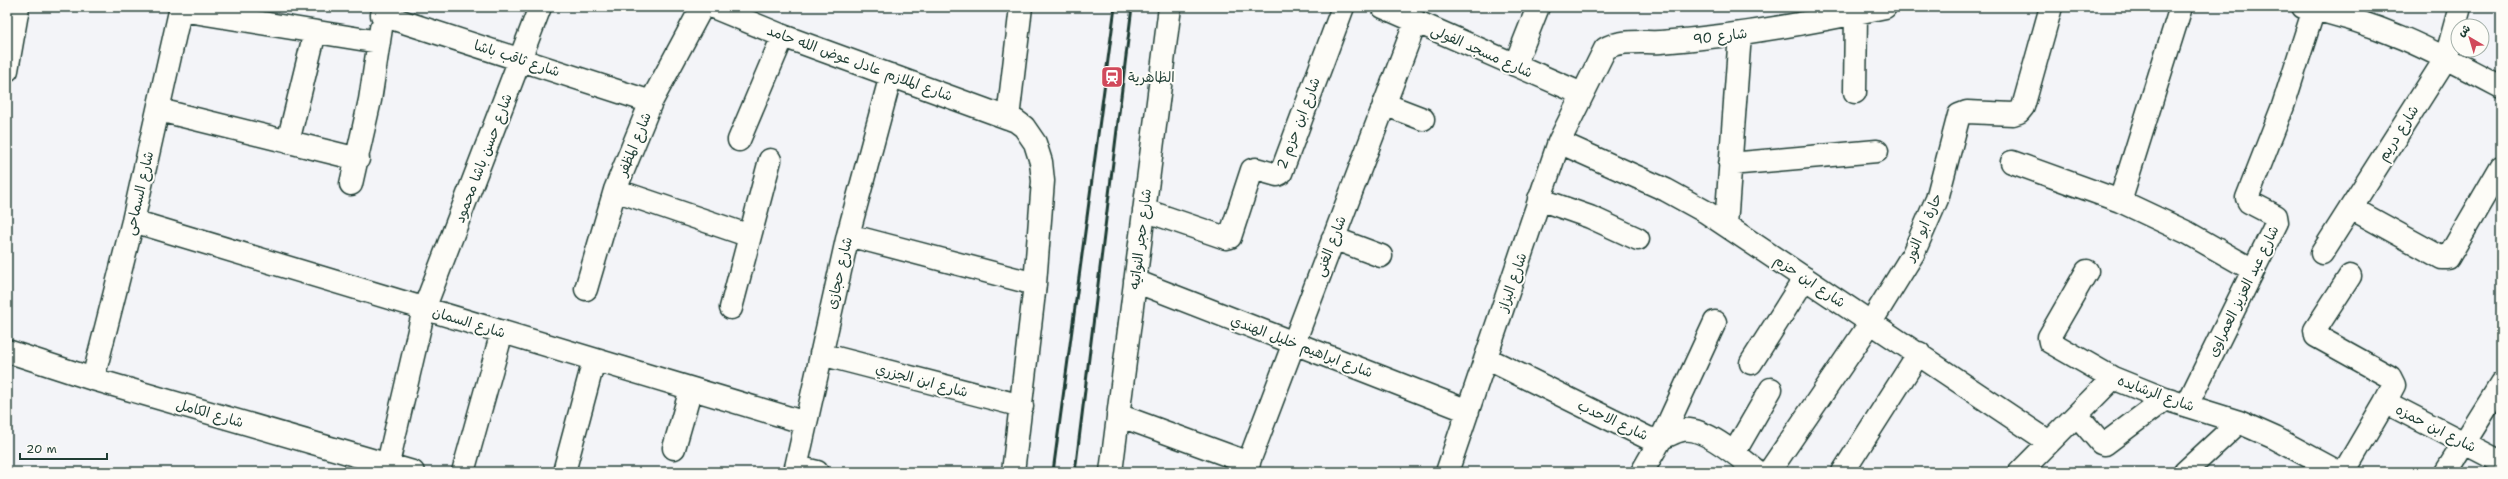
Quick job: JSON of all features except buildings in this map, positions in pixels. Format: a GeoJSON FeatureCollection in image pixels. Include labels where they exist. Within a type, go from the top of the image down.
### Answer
{"type":"FeatureCollection","features":[{"type":"Feature","properties":{"kind":"street"},"geometry":{"type":"LineString","coordinates":[[8,57],[18,7]]}},
{"type":"Feature","properties":{"kind":"street","name":"شارع حسن باشا محمود"},"geometry":{"type":"LineString","coordinates":[[387,469],[424,309],[522,60],[540,7]]}},
{"type":"Feature","properties":{"kind":"street","name":"شارع المظفر"},"geometry":{"type":"LineString","coordinates":[[586,289],[616,190],[651,102],[702,7]]}},
{"type":"Feature","properties":{"kind":"street","name":"شارع الملازم عادل عوض الله حامد"},"geometry":{"type":"LineString","coordinates":[[713,7],[782,36],[1008,118],[1024,127],[1030,135],[1038,153],[1043,171],[1035,284],[1022,406],[1013,472]]}},
{"type":"Feature","properties":{"kind":"street"},"geometry":{"type":"LineString","coordinates":[[1008,118],[1021,7]]}},
{"type":"Feature","properties":{"kind":"street","name":"شارع حجر النواتيه"},"geometry":{"type":"LineString","coordinates":[[1111,472],[1170,7]]}},
{"type":"Feature","properties":{"kind":"street","name":"شارع ابن حزم 2"},"geometry":{"type":"LineString","coordinates":[[1144,210],[1226,238],[1230,237],[1252,170],[1256,168],[1277,175],[1281,172],[1343,7]]}},
{"type":"Feature","properties":{"kind":"street"},"geometry":{"type":"LineString","coordinates":[[1515,65],[1538,7]]}},
{"type":"Feature","properties":{"kind":"street","name":"شارع 90"},"geometry":{"type":"LineString","coordinates":[[1582,94],[1601,54],[1610,46],[1740,34],[1885,7]]}},
{"type":"Feature","properties":{"kind":"street","name":"حارة ابو النور"},"geometry":{"type":"LineString","coordinates":[[1769,472],[1871,322],[1922,236],[1943,180],[1956,120],[1964,113],[2013,114],[2022,110],[2051,7]]}},
{"type":"Feature","properties":{"kind":"street"},"geometry":{"type":"LineString","coordinates":[[2120,201],[2181,7]]}},
{"type":"Feature","properties":{"kind":"street","name":"شارع دريم"},"geometry":{"type":"LineString","coordinates":[[2322,253],[2446,58],[2460,7]]}},
{"type":"Feature","properties":{"kind":"street"},"geometry":{"type":"LineString","coordinates":[[181,8],[379,42]]}},
{"type":"Feature","properties":{"kind":"street","name":"شارع السماحى"},"geometry":{"type":"LineString","coordinates":[[93,378],[133,222],[181,8]]}},
{"type":"Feature","properties":{"kind":"street","name":"شارع مسجد الفولى"},"geometry":{"type":"LineString","coordinates":[[1387,8],[1582,94]]}},
{"type":"Feature","properties":{"kind":"street"},"geometry":{"type":"LineString","coordinates":[[2309,8],[2344,11],[2396,33],[2501,87]]}},
{"type":"Feature","properties":{"kind":"street","name":"شارع عبد العزيز العمراوى"},"geometry":{"type":"LineString","coordinates":[[2187,405],[2278,219],[2275,215],[2249,202],[2247,198],[2283,106],[2309,8]]}},
{"type":"Feature","properties":{"kind":"street"},"geometry":{"type":"LineString","coordinates":[[351,184],[358,159],[379,42],[383,11]]}},
{"type":"Feature","properties":{"kind":"street","name":"شارع ثاقب باشا"},"geometry":{"type":"LineString","coordinates":[[383,11],[522,60],[651,102]]}},
{"type":"Feature","properties":{"kind":"street"},"geometry":{"type":"LineString","coordinates":[[1855,92],[1856,13]]}},
{"type":"Feature","properties":{"kind":"street","name":"شارع الغنى"},"geometry":{"type":"LineString","coordinates":[[1247,467],[1416,21]]}},
{"type":"Feature","properties":{"kind":"street"},"geometry":{"type":"LineString","coordinates":[[288,142],[316,32]]}},
{"type":"Feature","properties":{"kind":"street"},"geometry":{"type":"LineString","coordinates":[[1726,225],[1740,34]]}},
{"type":"Feature","properties":{"kind":"street"},"geometry":{"type":"LineString","coordinates":[[739,140],[782,36]]}},
{"type":"Feature","properties":{"kind":"street","name":"شارع حجازى"},"geometry":{"type":"LineString","coordinates":[[796,470],[848,236],[891,75]]}},
{"type":"Feature","properties":{"kind":"street","name":"شارع البزاز"},"geometry":{"type":"LineString","coordinates":[[1448,472],[1559,142],[1582,94]]}},
{"type":"Feature","properties":{"kind":"street"},"geometry":{"type":"LineString","coordinates":[[1384,104],[1423,119]]}},
{"type":"Feature","properties":{"kind":"street"},"geometry":{"type":"LineString","coordinates":[[159,110],[358,159]]}},
{"type":"Feature","properties":{"kind":"street","name":"شارع ابن حزم"},"geometry":{"type":"LineString","coordinates":[[1559,142],[1666,190],[1726,225],[1919,353],[2049,442]]}},
{"type":"Feature","properties":{"kind":"street"},"geometry":{"type":"LineString","coordinates":[[1730,164],[1876,151]]}},
{"type":"Feature","properties":{"kind":"street"},"geometry":{"type":"LineString","coordinates":[[731,308],[770,160]]}},
{"type":"Feature","properties":{"kind":"street"},"geometry":{"type":"LineString","coordinates":[[2012,162],[2120,201],[2188,233],[2253,270]]}},
{"type":"Feature","properties":{"kind":"street"},"geometry":{"type":"LineString","coordinates":[[2351,208],[2442,258],[2448,258],[2501,167]]}},
{"type":"Feature","properties":{"kind":"street"},"geometry":{"type":"LineString","coordinates":[[616,190],[750,236]]}},
{"type":"Feature","properties":{"kind":"street"},"geometry":{"type":"LineString","coordinates":[[1539,199],[1590,216],[1638,239]]}},
{"type":"Feature","properties":{"kind":"street","name":"شارع السمان"},"geometry":{"type":"LineString","coordinates":[[133,222],[806,423]]}},
{"type":"Feature","properties":{"kind":"street"},"geometry":{"type":"LineString","coordinates":[[848,236],[1035,284]]}},
{"type":"Feature","properties":{"kind":"street"},"geometry":{"type":"LineString","coordinates":[[1333,238],[1381,256]]}},
{"type":"Feature","properties":{"kind":"street","name":"شارع الرشايده"},"geometry":{"type":"LineString","coordinates":[[2087,271],[2049,340],[2113,378],[2165,399],[2239,422],[2275,438],[2338,472]]}},
{"type":"Feature","properties":{"kind":"street","name":"شارع ابن حمزه"},"geometry":{"type":"LineString","coordinates":[[2350,276],[2314,333],[2317,337],[2390,378],[2394,385],[2385,402],[2501,462]]}},
{"type":"Feature","properties":{"kind":"street"},"geometry":{"type":"LineString","coordinates":[[1751,363],[1805,278]]}},
{"type":"Feature","properties":{"kind":"street","name":"شارع ابراهيم خليل الهندي"},"geometry":{"type":"LineString","coordinates":[[1135,281],[1468,411]]}},
{"type":"Feature","properties":{"kind":"street"},"geometry":{"type":"LineString","coordinates":[[1642,472],[1661,439],[1715,322]]}},
{"type":"Feature","properties":{"kind":"street"},"geometry":{"type":"LineString","coordinates":[[463,472],[502,332]]}},
{"type":"Feature","properties":{"kind":"street","name":"شارع الكامل"},"geometry":{"type":"LineString","coordinates":[[7,351],[387,469],[413,472]]}},
{"type":"Feature","properties":{"kind":"street"},"geometry":{"type":"LineString","coordinates":[[1843,472],[1919,353]]}},
{"type":"Feature","properties":{"kind":"street","name":"شارع ابن الجزري"},"geometry":{"type":"LineString","coordinates":[[821,354],[1022,406]]}},
{"type":"Feature","properties":{"kind":"street","name":"شارع الاحدب"},"geometry":{"type":"LineString","coordinates":[[1486,358],[1644,436],[1661,439],[1678,431],[1690,429],[1701,432],[1734,453],[1758,472]]}},
{"type":"Feature","properties":{"kind":"street"},"geometry":{"type":"LineString","coordinates":[[564,472],[594,360]]}},
{"type":"Feature","properties":{"kind":"street"},"geometry":{"type":"LineString","coordinates":[[2020,472],[2113,378]]}},
{"type":"Feature","properties":{"kind":"street"},"geometry":{"type":"LineString","coordinates":[[2446,472],[2463,442],[2501,384]]}},
{"type":"Feature","properties":{"kind":"street"},"geometry":{"type":"LineString","coordinates":[[674,448],[691,389]]}},
{"type":"Feature","properties":{"kind":"street"},"geometry":{"type":"LineString","coordinates":[[1734,453],[1771,389]]}},
{"type":"Feature","properties":{"kind":"street"},"geometry":{"type":"LineString","coordinates":[[2077,414],[2101,443],[2105,444],[2165,399]]}},
{"type":"Feature","properties":{"kind":"street"},"geometry":{"type":"LineString","coordinates":[[2344,472],[2385,402]]}},
{"type":"Feature","properties":{"kind":"street"},"geometry":{"type":"LineString","coordinates":[[1118,415],[1247,467]]}},
{"type":"Feature","properties":{"kind":"street"},"geometry":{"type":"LineString","coordinates":[[2185,472],[2239,422]]}},
{"type":"Feature","properties":{"kind":"street"},"geometry":{"type":"LineString","coordinates":[[796,470],[817,472]]}},
{"type":"Feature","properties":{"kind":"railway"},"geometry":{"type":"LineString","coordinates":[[1053,472],[1115,7]]}},
{"type":"Feature","properties":{"kind":"railway"},"geometry":{"type":"LineString","coordinates":[[1075,472],[1132,7]]}},
{"type":"Feature","properties":{"kind":"place","name":"الظاهرية"},"geometry":{"type":"Point","coordinates":[1112,77]}}]}
